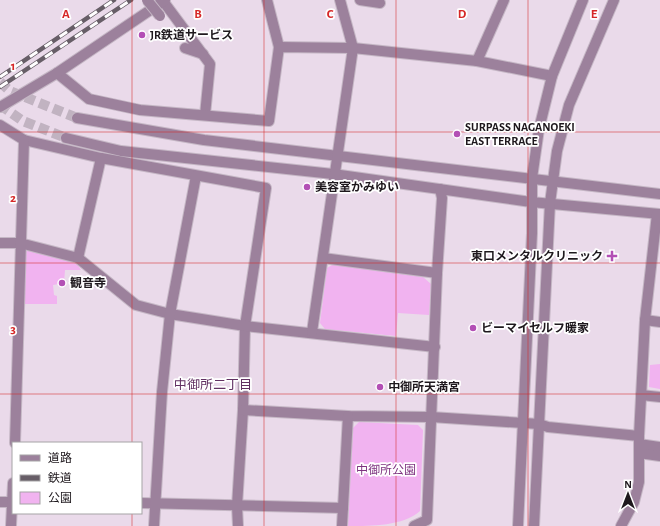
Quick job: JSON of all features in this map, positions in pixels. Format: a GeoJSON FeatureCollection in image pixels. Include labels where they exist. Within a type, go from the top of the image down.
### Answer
{"type":"FeatureCollection","features":[{"type":"Feature","properties":{"kind":"street"},"geometry":{"type":"LineString","coordinates":[[147,0],[160,16]]}},
{"type":"Feature","properties":{"kind":"street"},"geometry":{"type":"LineString","coordinates":[[0,107],[57,73],[164,0],[210,64],[205,116]]}},
{"type":"Feature","properties":{"kind":"street"},"geometry":{"type":"LineString","coordinates":[[57,73],[89,100],[140,110],[269,121],[279,47],[267,0]]}},
{"type":"Feature","properties":{"kind":"street"},"geometry":{"type":"LineString","coordinates":[[312,332],[353,48],[340,0]]}},
{"type":"Feature","properties":{"kind":"street"},"geometry":{"type":"LineString","coordinates":[[360,0],[380,3]]}},
{"type":"Feature","properties":{"kind":"street"},"geometry":{"type":"LineString","coordinates":[[477,61],[504,0]]}},
{"type":"Feature","properties":{"kind":"street"},"geometry":{"type":"LineString","coordinates":[[518,526],[531,241],[532,178],[539,129],[552,76],[583,0]]}},
{"type":"Feature","properties":{"kind":"street"},"geometry":{"type":"LineString","coordinates":[[534,526],[552,180],[557,150],[569,105],[614,0]]}},
{"type":"Feature","properties":{"kind":"street"},"geometry":{"type":"LineString","coordinates":[[279,47],[353,48],[477,61],[552,76]]}},
{"type":"Feature","properties":{"kind":"street"},"geometry":{"type":"LineString","coordinates":[[185,48],[203,54]]}},
{"type":"Feature","properties":{"kind":"street"},"geometry":{"type":"LineString","coordinates":[[77,118],[204,140],[552,180],[660,194]]}},
{"type":"Feature","properties":{"kind":"street"},"geometry":{"type":"LineString","coordinates":[[0,125],[24,140],[101,158],[266,188],[245,326],[243,410],[237,506],[238,526]]}},
{"type":"Feature","properties":{"kind":"street"},"geometry":{"type":"LineString","coordinates":[[66,138],[121,150],[334,174],[531,202],[658,214],[645,320],[639,444],[639,482],[634,502],[621,526]]}},
{"type":"Feature","properties":{"kind":"street"},"geometry":{"type":"LineString","coordinates":[[14,442],[24,140]]}},
{"type":"Feature","properties":{"kind":"street"},"geometry":{"type":"LineString","coordinates":[[78,258],[101,158]]}},
{"type":"Feature","properties":{"kind":"street"},"geometry":{"type":"LineString","coordinates":[[154,526],[154,503],[162,392],[170,314],[196,176]]}},
{"type":"Feature","properties":{"kind":"street"},"geometry":{"type":"LineString","coordinates":[[414,526],[427,520],[437,273],[442,198],[440,189]]}},
{"type":"Feature","properties":{"kind":"street"},"geometry":{"type":"LineString","coordinates":[[0,243],[20,243],[78,258],[136,305],[170,314],[245,326],[312,332],[435,347]]}},
{"type":"Feature","properties":{"kind":"street"},"geometry":{"type":"LineString","coordinates":[[323,258],[437,273]]}},
{"type":"Feature","properties":{"kind":"street"},"geometry":{"type":"LineString","coordinates":[[645,320],[660,322]]}},
{"type":"Feature","properties":{"kind":"street"},"geometry":{"type":"LineString","coordinates":[[642,395],[660,398]]}},
{"type":"Feature","properties":{"kind":"street"},"geometry":{"type":"LineString","coordinates":[[243,410],[348,416],[431,417],[523,422],[660,447]]}},
{"type":"Feature","properties":{"kind":"street"},"geometry":{"type":"LineString","coordinates":[[342,526],[348,416]]}},
{"type":"Feature","properties":{"kind":"street"},"geometry":{"type":"LineString","coordinates":[[639,444],[660,456]]}},
{"type":"Feature","properties":{"kind":"street"},"geometry":{"type":"LineString","coordinates":[[0,502],[12,502]]}},
{"type":"Feature","properties":{"kind":"street"},"geometry":{"type":"LineString","coordinates":[[142,503],[343,508]]}},
{"type":"Feature","properties":{"kind":"street"},"geometry":{"type":"LineString","coordinates":[[11,526],[12,514]]}},
{"type":"Feature","properties":{"kind":"green space"},"geometry":{"type":"Polygon","coordinates":[[[26,250],[76,262],[81,270],[65,270],[64,283],[53,285],[54,295],[57,296],[57,304],[22,304],[26,250]]]}},
{"type":"Feature","properties":{"kind":"green space"},"geometry":{"type":"Polygon","coordinates":[[[334,264],[423,277],[431,284],[429,315],[398,313],[396,336],[325,329],[320,323],[327,268],[334,264]]]}},
{"type":"Feature","properties":{"kind":"green space"},"geometry":{"type":"Polygon","coordinates":[[[660,364],[660,389],[649,387],[650,365],[660,364]]]}},
{"type":"Feature","properties":{"kind":"green space","name":"中御所公園"},"geometry":{"type":"Polygon","coordinates":[[[359,422],[418,425],[423,430],[420,511],[413,516],[405,520],[387,524],[348,526],[353,428],[359,422]]]}},
{"type":"Feature","properties":{"kind":"tunnel"},"geometry":{"type":"LineString","coordinates":[[0,82],[10,91],[77,118]]}},
{"type":"Feature","properties":{"kind":"tunnel"},"geometry":{"type":"LineString","coordinates":[[0,105],[23,121],[66,138]]}},
{"type":"Feature","properties":{"kind":"railway"},"geometry":{"type":"LineString","coordinates":[[0,77],[114,0]]}},
{"type":"Feature","properties":{"kind":"railway"},"geometry":{"type":"LineString","coordinates":[[0,87],[131,0]]}},
{"type":"Feature","properties":{"kind":"place","name":"JR鉄道サービス"},"geometry":{"type":"Point","coordinates":[142,35]}},
{"type":"Feature","properties":{"kind":"place","name":"SURPASS NAGANOEKI EAST TERRACE"},"geometry":{"type":"Point","coordinates":[457,134]}},
{"type":"Feature","properties":{"kind":"place","name":"美容室かみゆい"},"geometry":{"type":"Point","coordinates":[307,187]}},
{"type":"Feature","properties":{"kind":"place","name":"東口メンタルクリニック"},"geometry":{"type":"Point","coordinates":[612,256]}},
{"type":"Feature","properties":{"kind":"place","name":"観音寺"},"geometry":{"type":"Point","coordinates":[62,283]}},
{"type":"Feature","properties":{"kind":"place","name":"ビーマイセルフ暖家"},"geometry":{"type":"Point","coordinates":[473,328]}},
{"type":"Feature","properties":{"kind":"place","name":"中御所天満宮"},"geometry":{"type":"Point","coordinates":[380,387]}},
{"type":"Feature","properties":{"kind":"district","name":"中御所二丁目"},"geometry":{"type":"Point","coordinates":[213,385]}}]}
